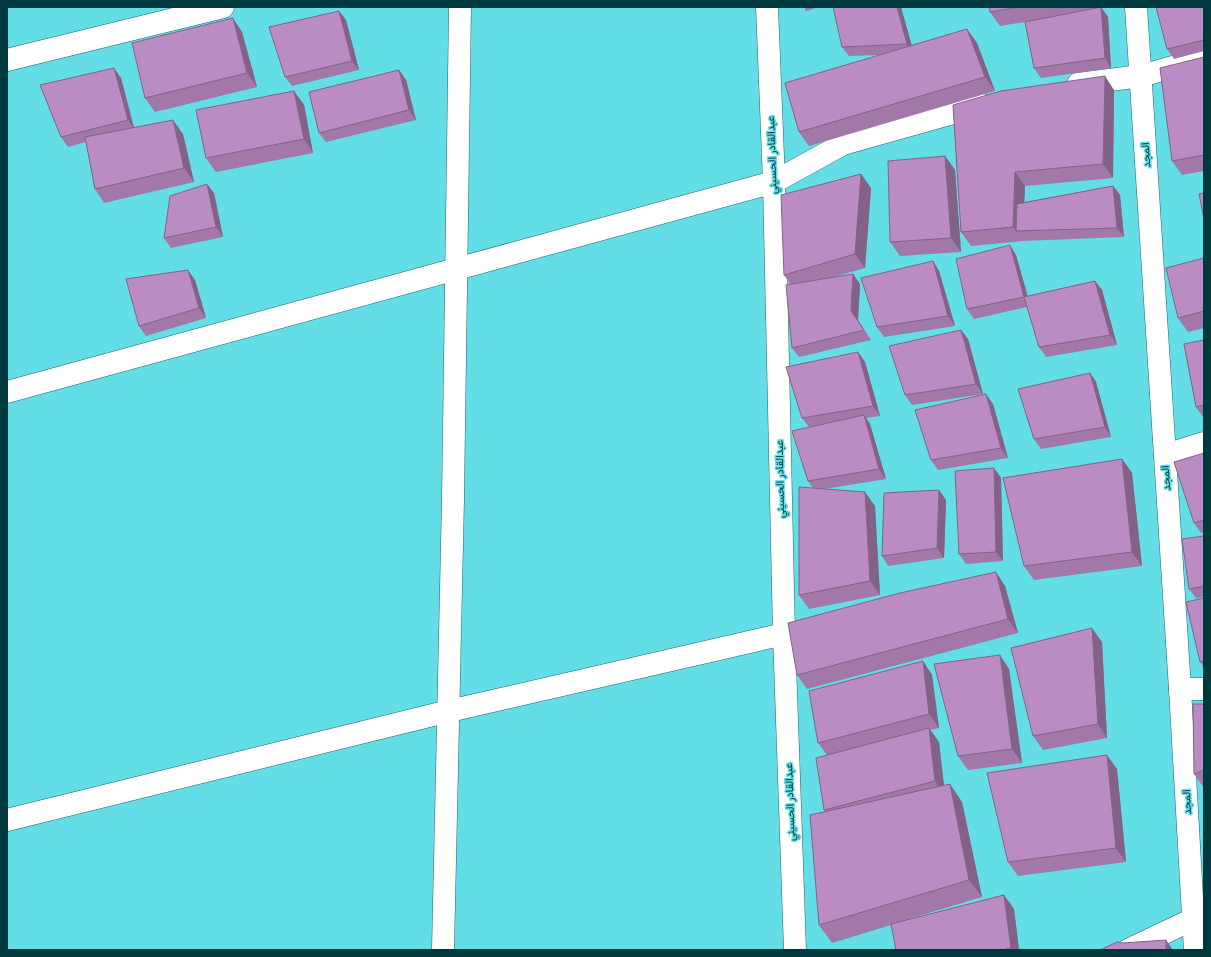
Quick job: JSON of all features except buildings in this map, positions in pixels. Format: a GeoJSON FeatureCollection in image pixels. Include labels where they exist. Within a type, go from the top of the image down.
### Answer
{"type":"FeatureCollection","features":[{"type":"Feature","properties":{"kind":"street"},"geometry":{"type":"LineString","coordinates":[[7,60],[223,7]]}},
{"type":"Feature","properties":{"kind":"street"},"geometry":{"type":"LineString","coordinates":[[443,950],[458,269],[460,7]]}},
{"type":"Feature","properties":{"kind":"street","name":"عبدالقادر الحسيني"},"geometry":{"type":"LineString","coordinates":[[767,7],[774,182],[784,634],[795,950]]}},
{"type":"Feature","properties":{"kind":"street","name":"المجد"},"geometry":{"type":"LineString","coordinates":[[1136,7],[1180,689],[1199,917],[1195,950]]}},
{"type":"Feature","properties":{"kind":"street"},"geometry":{"type":"LineString","coordinates":[[1058,87],[1141,76],[1204,58]]}},
{"type":"Feature","properties":{"kind":"street"},"geometry":{"type":"LineString","coordinates":[[7,392],[774,182],[843,144],[998,100]]}},
{"type":"Feature","properties":{"kind":"street"},"geometry":{"type":"LineString","coordinates":[[1165,455],[1204,443]]}},
{"type":"Feature","properties":{"kind":"street"},"geometry":{"type":"LineString","coordinates":[[7,820],[449,712],[784,634]]}},
{"type":"Feature","properties":{"kind":"street"},"geometry":{"type":"LineString","coordinates":[[1180,689],[1204,689]]}},
{"type":"Feature","properties":{"kind":"street"},"geometry":{"type":"LineString","coordinates":[[1128,950],[1199,917]]}}]}
